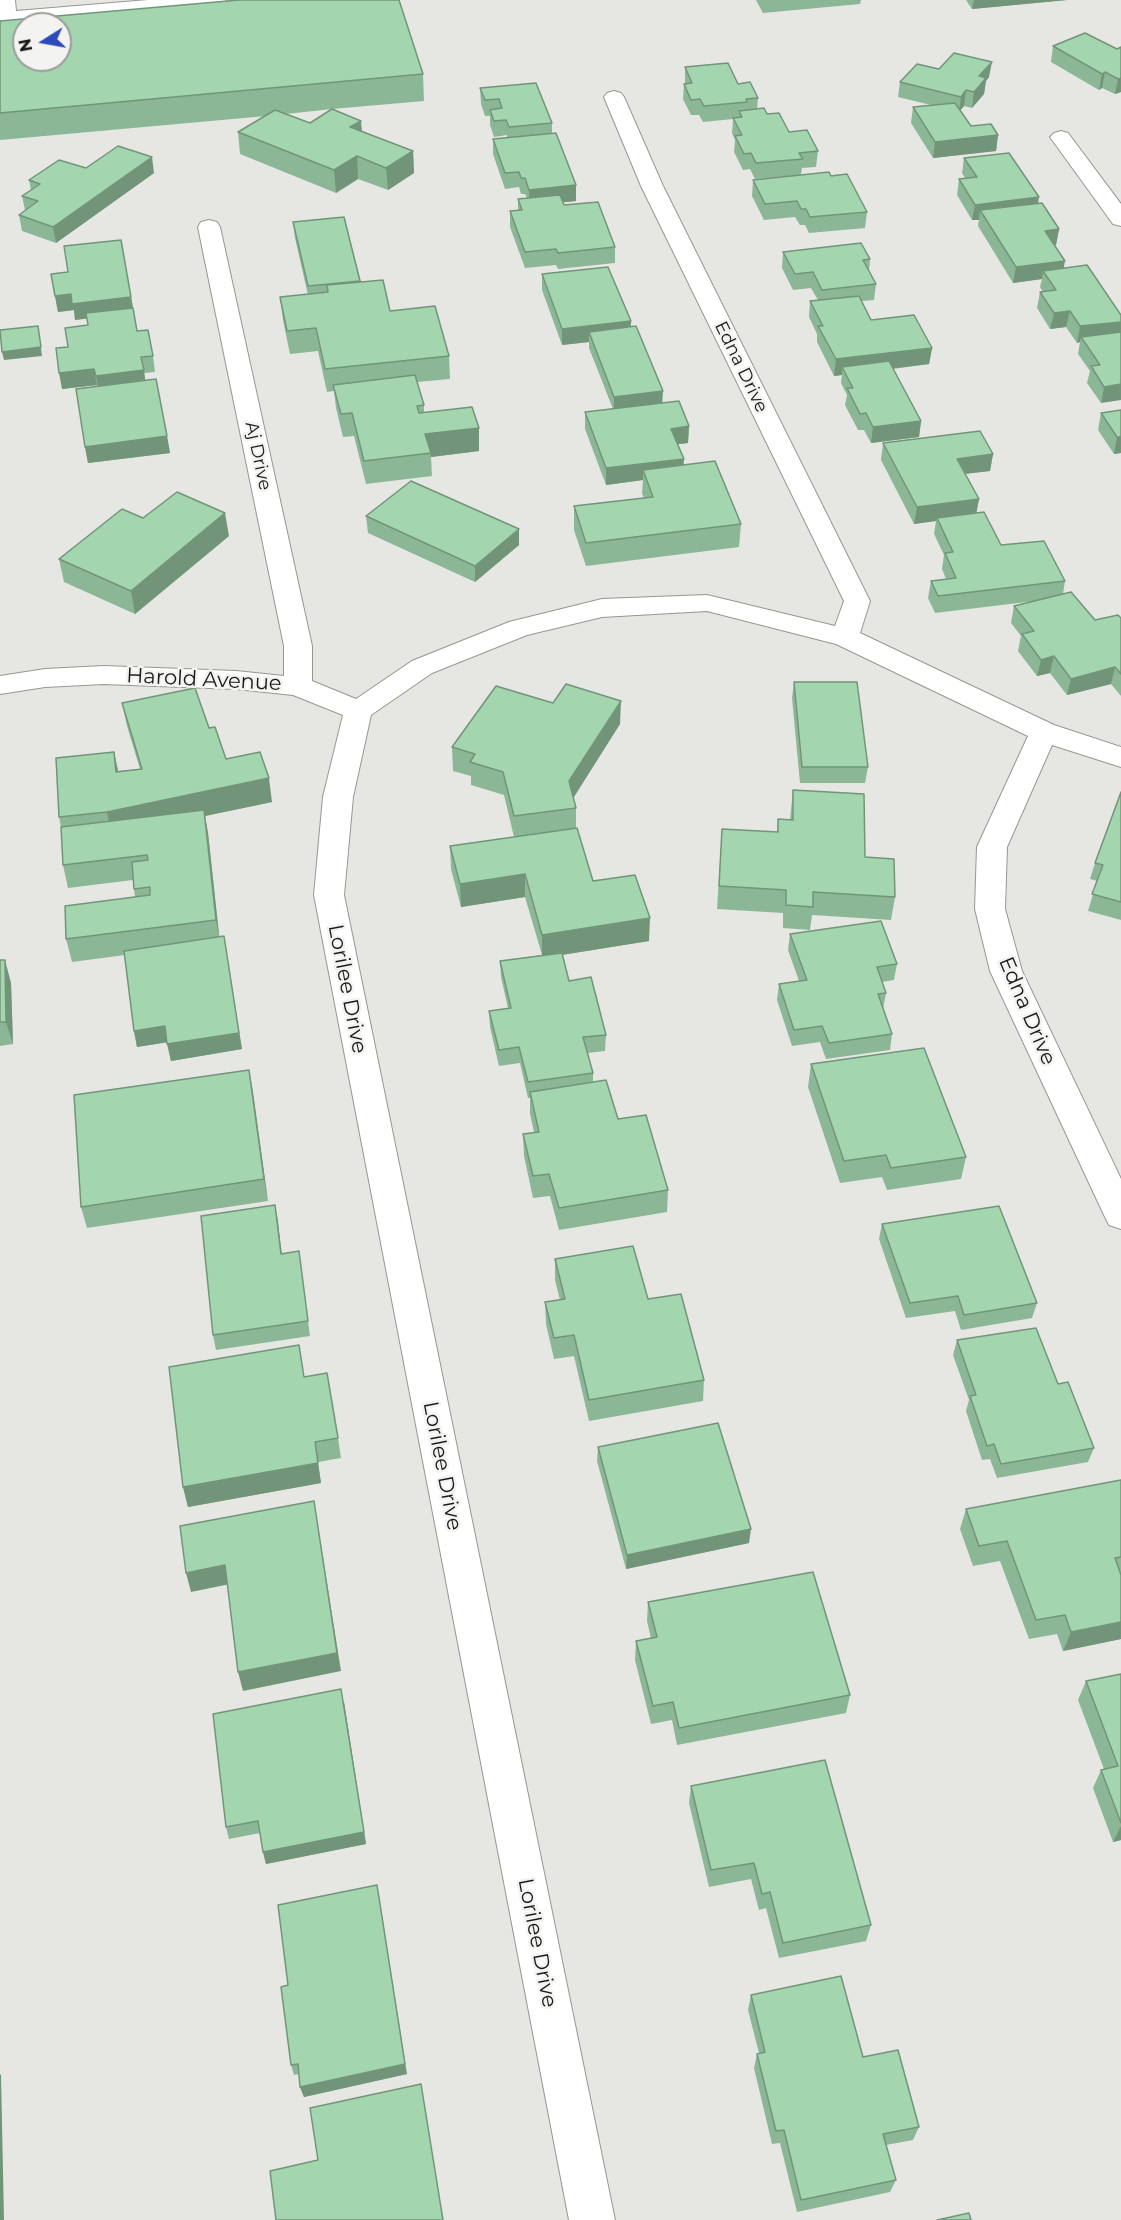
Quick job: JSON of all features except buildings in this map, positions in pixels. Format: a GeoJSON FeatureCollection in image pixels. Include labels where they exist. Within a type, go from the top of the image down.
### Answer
{"type":"FeatureCollection","features":[{"type":"Feature","properties":{"kind":"street"},"geometry":{"type":"LineString","coordinates":[[6,0],[7,18],[216,0]]}},
{"type":"Feature","properties":{"kind":"street","name":"Edna Drive"},"geometry":{"type":"LineString","coordinates":[[614,97],[652,186],[857,601],[845,637]]}},
{"type":"Feature","properties":{"kind":"street"},"geometry":{"type":"LineString","coordinates":[[1061,137],[1121,219]]}},
{"type":"Feature","properties":{"kind":"street","name":"Aj Drive"},"geometry":{"type":"LineString","coordinates":[[209,227],[298,646],[298,686]]}},
{"type":"Feature","properties":{"kind":"street"},"geometry":{"type":"LineString","coordinates":[[358,711],[422,667],[519,628],[602,608],[707,603],[845,637],[1044,732],[1121,757]]}},
{"type":"Feature","properties":{"kind":"street","name":"Harold Avenue"},"geometry":{"type":"LineString","coordinates":[[0,685],[45,678],[104,675],[236,680],[298,686],[358,711]]}},
{"type":"Feature","properties":{"kind":"street","name":"Lorilee Drive"},"geometry":{"type":"LineString","coordinates":[[358,711],[338,797],[329,895],[592,2220]]}},
{"type":"Feature","properties":{"kind":"street","name":"Edna Drive"},"geometry":{"type":"LineString","coordinates":[[1044,732],[992,847],[990,909],[1006,971],[1121,1215]]}}]}
